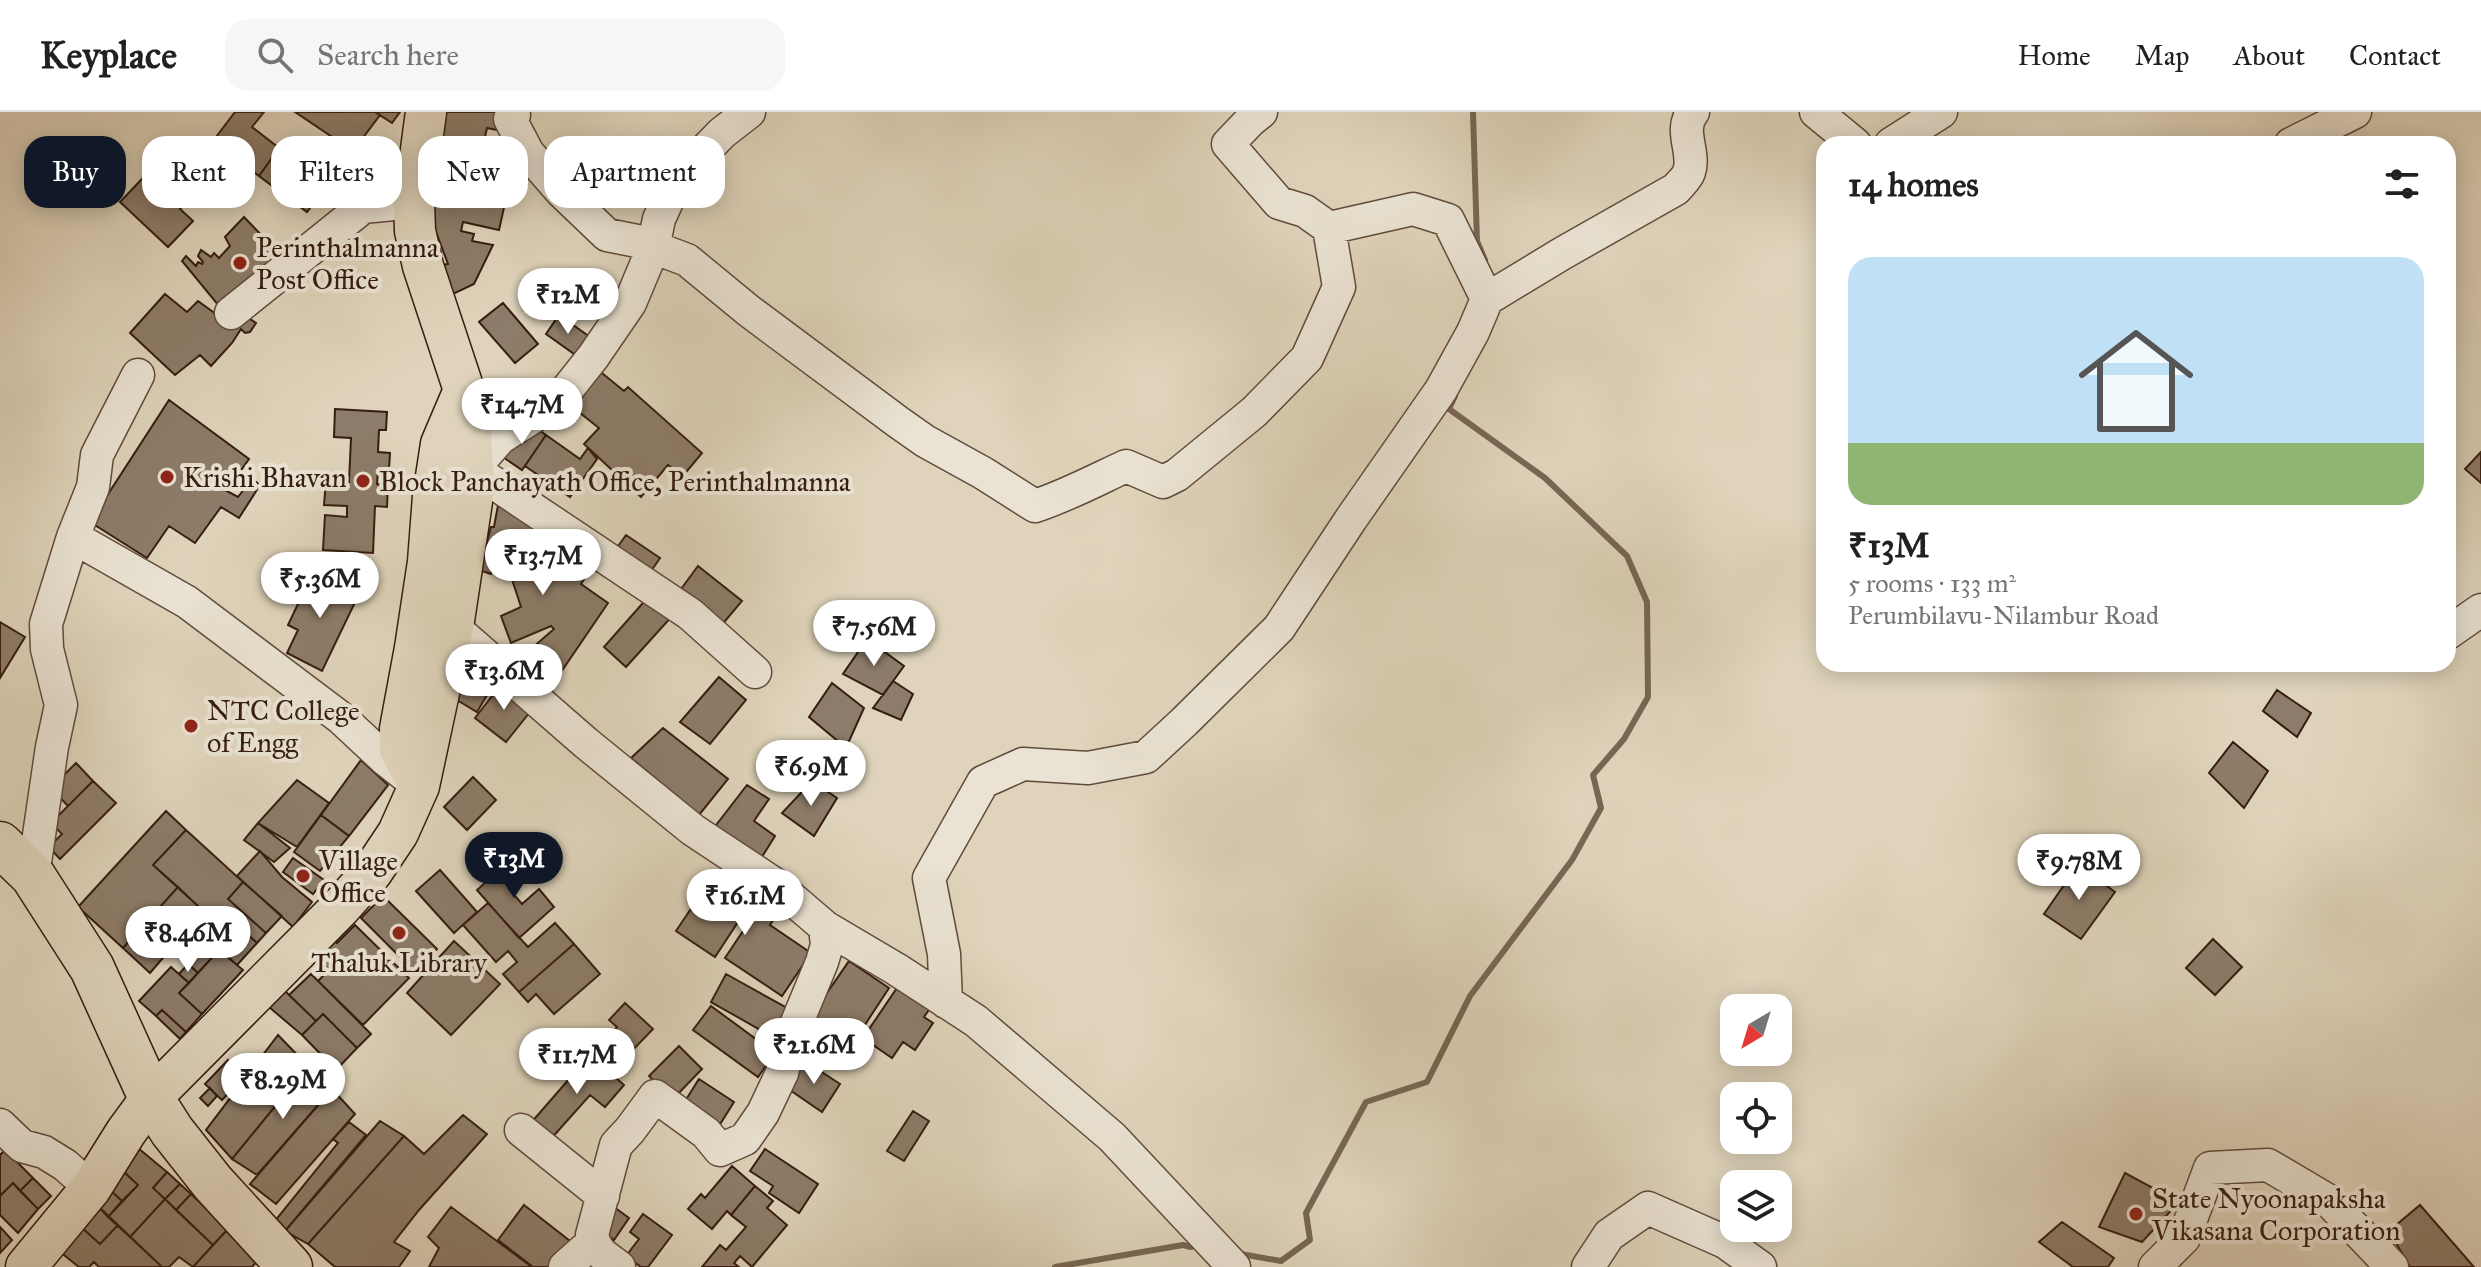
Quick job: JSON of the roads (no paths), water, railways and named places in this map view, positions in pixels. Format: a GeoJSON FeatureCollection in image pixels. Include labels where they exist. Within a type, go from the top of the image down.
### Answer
{"type":"FeatureCollection","features":[{"type":"Feature","properties":{"kind":"highway"},"geometry":{"type":"LineString","coordinates":[[10,858],[92,968],[151,1098],[172,1131],[213,1183],[290,1267]]}},
{"type":"Feature","properties":{"kind":"main road"},"geometry":{"type":"LineString","coordinates":[[32,1265],[91,1188],[151,1098],[372,872],[398,833],[419,786],[453,627],[474,488],[471,431],[464,390],[423,266],[415,231],[414,202],[426,112]]}},
{"type":"Feature","properties":{"kind":"main road"},"geometry":{"type":"LineString","coordinates":[[419,786],[400,749],[400,729],[422,605],[441,444],[464,390]]}},
{"type":"Feature","properties":{"kind":"street"},"geometry":{"type":"LineString","coordinates":[[749,112],[722,133],[685,171],[659,219],[653,248],[630,303],[593,357],[558,401],[500,438],[473,469],[690,614],[755,672]]}},
{"type":"Feature","properties":{"kind":"street"},"geometry":{"type":"LineString","coordinates":[[515,113],[510,119],[528,153],[561,191],[607,235],[637,241],[687,260],[749,311],[898,422],[1035,506],[1062,497],[1126,466],[1163,482],[1177,475],[1254,412],[1307,358],[1339,287],[1329,228],[1305,211],[1279,203],[1228,144],[1261,112]]}},
{"type":"Feature","properties":{"kind":"street"},"geometry":{"type":"LineString","coordinates":[[1816,112],[1845,136]]}},
{"type":"Feature","properties":{"kind":"street"},"geometry":{"type":"LineString","coordinates":[[1904,136],[1941,112]]}},
{"type":"Feature","properties":{"kind":"street"},"geometry":{"type":"LineString","coordinates":[[2307,136],[2355,112]]}},
{"type":"Feature","properties":{"kind":"street"},"geometry":{"type":"LineString","coordinates":[[946,1002],[944,954],[929,878],[983,782],[1023,764],[1088,768],[1146,757],[1184,722],[1279,628],[1441,390],[1487,299],[1676,189],[1689,173],[1688,114]]}},
{"type":"Feature","properties":{"kind":"street"},"geometry":{"type":"LineString","coordinates":[[231,313],[363,207],[414,202]]}},
{"type":"Feature","properties":{"kind":"street"},"geometry":{"type":"LineString","coordinates":[[1329,228],[1413,209],[1448,220],[1487,299]]}},
{"type":"Feature","properties":{"kind":"street"},"geometry":{"type":"LineString","coordinates":[[10,858],[50,758],[61,705],[47,649],[46,624],[73,537],[93,487],[97,455],[138,375]]}},
{"type":"Feature","properties":{"kind":"street"},"geometry":{"type":"LineString","coordinates":[[73,537],[187,602],[341,718],[419,786]]}},
{"type":"Feature","properties":{"kind":"street"},"geometry":{"type":"LineString","coordinates":[[2456,627],[2481,610]]}},
{"type":"Feature","properties":{"kind":"street"},"geometry":{"type":"LineString","coordinates":[[453,627],[586,743],[693,830],[776,885],[825,927],[976,1021],[1112,1137],[1234,1267]]}},
{"type":"Feature","properties":{"kind":"street"},"geometry":{"type":"LineString","coordinates":[[606,1257],[592,1235],[616,1145],[655,1096],[706,1133],[720,1150],[745,1139],[763,1113],[782,1073],[791,1037],[822,962],[827,945],[825,927]]}},
{"type":"Feature","properties":{"kind":"street"},"geometry":{"type":"LineString","coordinates":[[0,1125],[22,1146],[44,1152],[65,1165],[91,1188]]}},
{"type":"Feature","properties":{"kind":"street"},"geometry":{"type":"LineString","coordinates":[[521,1130],[603,1196]]}},
{"type":"Feature","properties":{"kind":"street"},"geometry":{"type":"LineString","coordinates":[[2155,1267],[2184,1238],[2210,1168],[2268,1165],[2329,1201],[2392,1267]]}},
{"type":"Feature","properties":{"kind":"street"},"geometry":{"type":"LineString","coordinates":[[1588,1267],[1609,1235],[1648,1208],[1725,1242],[1760,1267]]}},
{"type":"Feature","properties":{"kind":"street"},"geometry":{"type":"LineString","coordinates":[[565,1267],[584,1250],[606,1257]]}},
{"type":"Feature","properties":{"kind":"waterway"},"geometry":{"type":"LineString","coordinates":[[1473,112],[1477,241],[1485,260]]}},
{"type":"Feature","properties":{"kind":"waterway"},"geometry":{"type":"LineString","coordinates":[[1241,1254],[1281,1261],[1310,1240],[1306,1213],[1366,1102],[1427,1082],[1470,996],[1572,860],[1601,808],[1593,775],[1624,739],[1648,697],[1647,602],[1627,556],[1545,478],[1449,409],[1455,396]]}},
{"type":"Feature","properties":{"kind":"waterway"},"geometry":{"type":"LineString","coordinates":[[1055,1267],[1183,1245],[1191,1247]]}},
{"type":"Feature","properties":{"kind":"place","name":"Perinthalmanna Post Office"},"geometry":{"type":"Point","coordinates":[240,263]}},
{"type":"Feature","properties":{"kind":"place","name":"Krishi Bhavan"},"geometry":{"type":"Point","coordinates":[167,477]}},
{"type":"Feature","properties":{"kind":"place","name":"Block Panchayath Office, Perinthalmanna"},"geometry":{"type":"Point","coordinates":[363,481]}},
{"type":"Feature","properties":{"kind":"place","name":"NTC College of Engg"},"geometry":{"type":"Point","coordinates":[191,726]}},
{"type":"Feature","properties":{"kind":"place","name":"Village Office"},"geometry":{"type":"Point","coordinates":[303,876]}},
{"type":"Feature","properties":{"kind":"place","name":"Thaluk Library"},"geometry":{"type":"Point","coordinates":[399,933]}},
{"type":"Feature","properties":{"kind":"place","name":"State Nyoonapaksha Vikasana Corporation"},"geometry":{"type":"Point","coordinates":[2136,1214]}}]}
